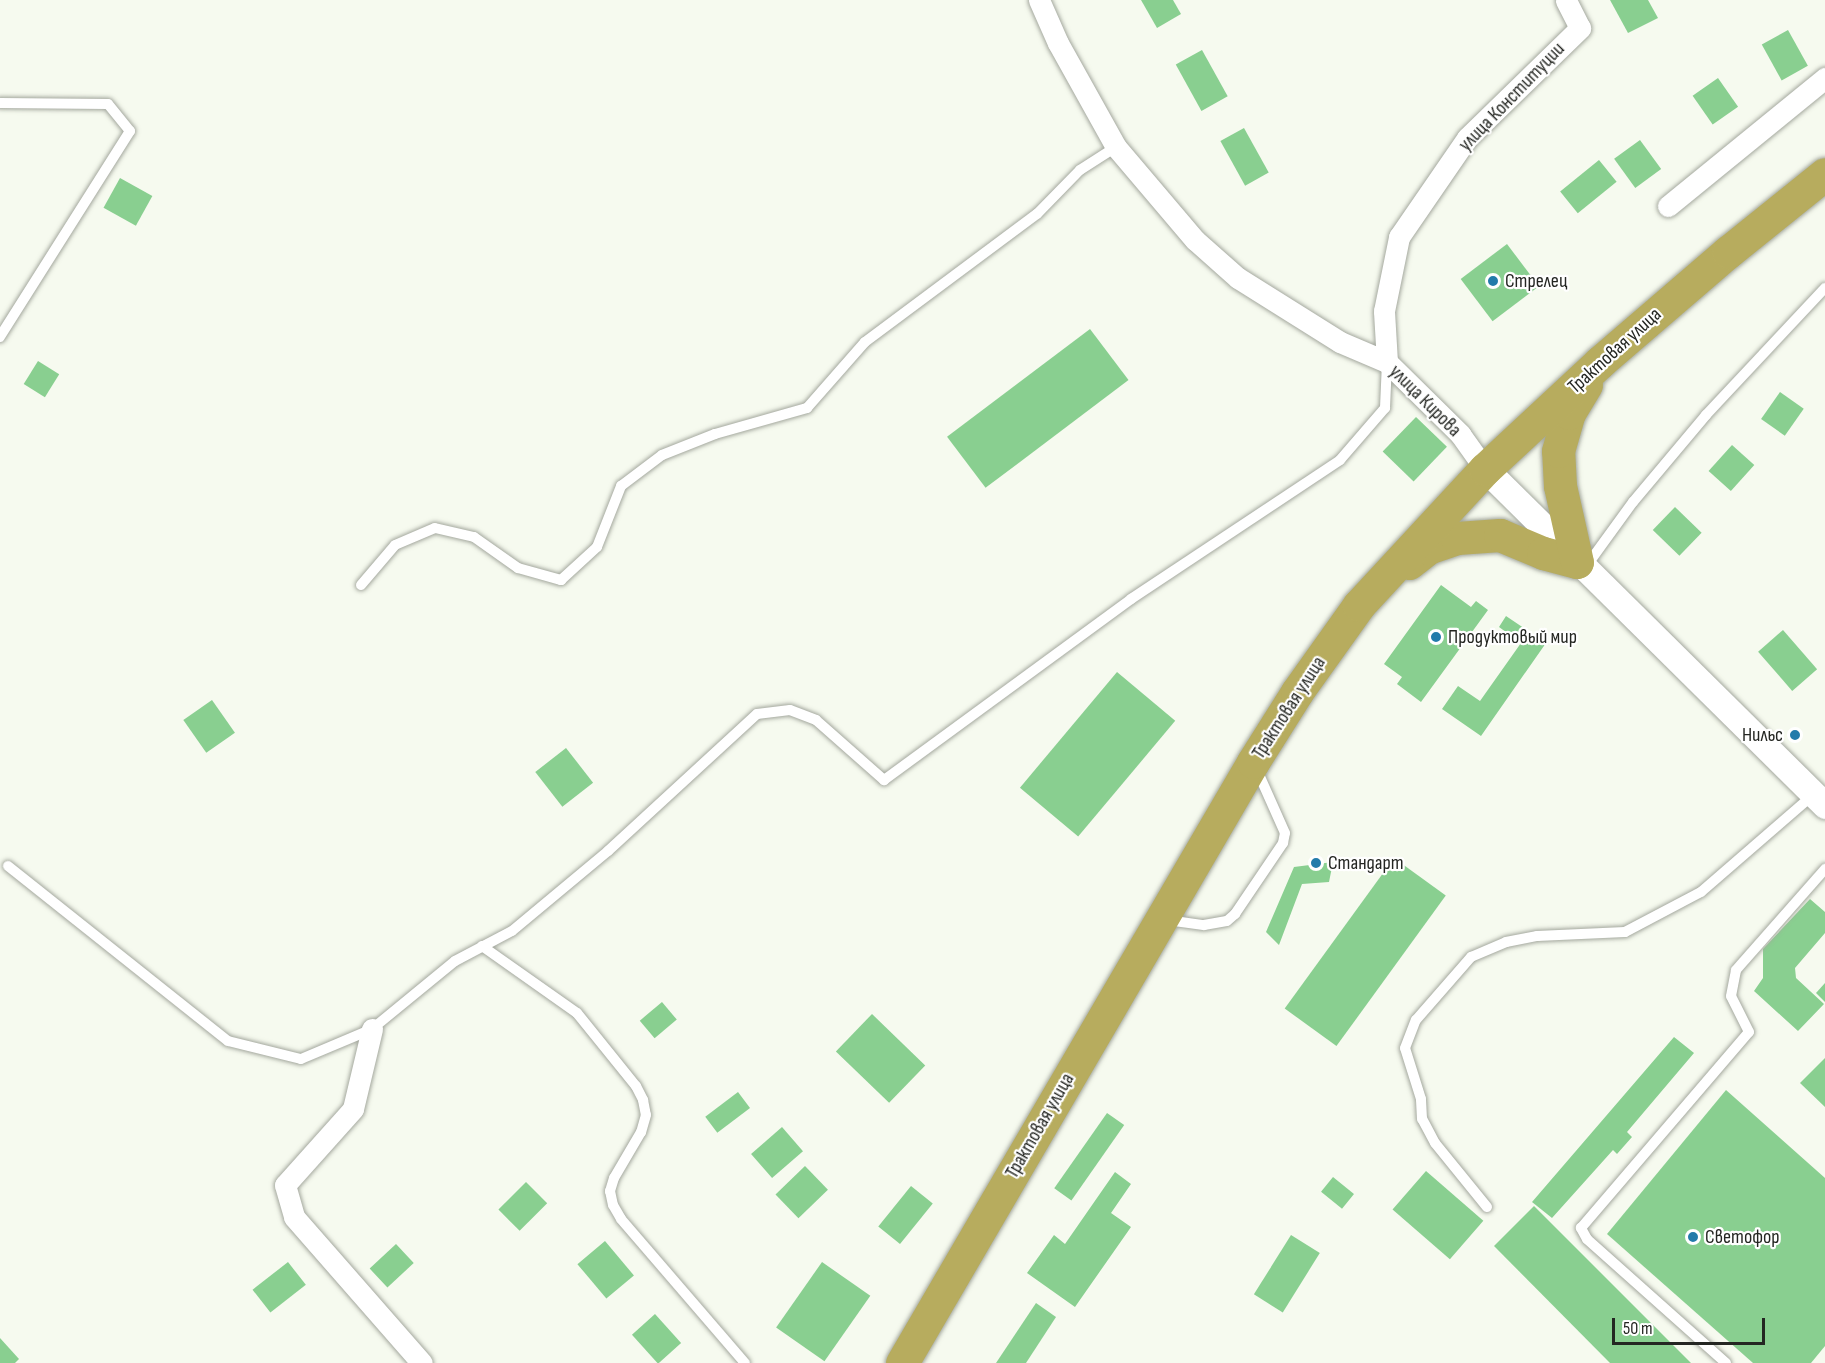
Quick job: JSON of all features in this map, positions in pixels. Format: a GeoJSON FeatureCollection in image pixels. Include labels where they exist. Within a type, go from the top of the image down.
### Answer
{"type":"FeatureCollection","features":[{"type":"Feature","properties":{"kind":"highway","name":"Трактовая улица"},"geometry":{"type":"LineString","coordinates":[[902,1363],[1253,762],[1297,692],[1359,605],[1485,469],[1600,362],[1728,252],[1825,174]]}},
{"type":"Feature","properties":{"kind":"highway"},"geometry":{"type":"LineString","coordinates":[[1581,566],[1560,486],[1558,451],[1569,413],[1600,362]]}},
{"type":"Feature","properties":{"kind":"highway"},"geometry":{"type":"LineString","coordinates":[[1359,605],[1428,548],[1457,538],[1500,534],[1543,553],[1581,566]]}},
{"type":"Feature","properties":{"kind":"street","name":"улица Кирова"},"geometry":{"type":"LineString","coordinates":[[1039,0],[1058,43],[1116,147],[1195,240],[1238,278],[1340,342],[1387,362],[1460,434],[1485,469],[1819,800]]}},
{"type":"Feature","properties":{"kind":"street","name":"улица Конституции"},"geometry":{"type":"LineString","coordinates":[[1387,362],[1384,311],[1399,237],[1467,138],[1580,28],[1566,0]]}},
{"type":"Feature","properties":{"kind":"street"},"geometry":{"type":"LineString","coordinates":[[1668,206],[1825,78]]}},
{"type":"Feature","properties":{"kind":"street"},"geometry":{"type":"LineString","coordinates":[[372,1029],[353,1109],[285,1185],[294,1217],[422,1363]]}},
{"type":"Feature","properties":{"kind":"lane"},"geometry":{"type":"LineString","coordinates":[[0,103],[108,104],[130,131],[0,337]]}},
{"type":"Feature","properties":{"kind":"lane"},"geometry":{"type":"LineString","coordinates":[[361,585],[395,545],[435,528],[474,537],[518,568],[561,580],[597,547],[621,486],[662,455],[715,434],[807,408],[865,342],[1037,214],[1080,170],[1116,147]]}},
{"type":"Feature","properties":{"kind":"lane"},"geometry":{"type":"LineString","coordinates":[[1581,566],[1706,415],[1825,288]]}},
{"type":"Feature","properties":{"kind":"lane"},"geometry":{"type":"LineString","coordinates":[[8,866],[228,1041],[301,1059],[372,1029],[455,961],[512,932],[591,866],[757,714],[790,710],[816,720],[884,780],[1131,599],[1340,460],[1385,408],[1387,362]]}},
{"type":"Feature","properties":{"kind":"lane"},"geometry":{"type":"LineString","coordinates":[[1160,919],[1204,925],[1227,921],[1235,914],[1283,843],[1285,833],[1253,762]]}},
{"type":"Feature","properties":{"kind":"lane"},"geometry":{"type":"LineString","coordinates":[[1488,1207],[1435,1143],[1422,1119],[1421,1099],[1405,1048],[1416,1020],[1471,957],[1506,942],[1537,936],[1625,932],[1701,892],[1819,800]]}},
{"type":"Feature","properties":{"kind":"lane"},"geometry":{"type":"LineString","coordinates":[[1726,1363],[1587,1239],[1581,1228],[1749,1032],[1731,996],[1736,970],[1825,868]]}},
{"type":"Feature","properties":{"kind":"lane"},"geometry":{"type":"LineString","coordinates":[[482,946],[577,1013],[636,1086],[644,1100],[646,1114],[641,1132],[614,1178],[610,1191],[613,1205],[621,1219],[745,1363]]}},
{"type":"Feature","properties":{"kind":"building"},"geometry":{"type":"Polygon","coordinates":[[[1141,0],[1173,0],[1181,14],[1157,28],[1141,0]]]}},
{"type":"Feature","properties":{"kind":"building"},"geometry":{"type":"Polygon","coordinates":[[[1610,0],[1648,0],[1658,18],[1628,33],[1610,0]]]}},
{"type":"Feature","properties":{"kind":"building"},"geometry":{"type":"Polygon","coordinates":[[[1788,30],[1808,66],[1782,80],[1762,45],[1788,30]]]}},
{"type":"Feature","properties":{"kind":"building"},"geometry":{"type":"Polygon","coordinates":[[[1202,50],[1228,96],[1201,111],[1176,65],[1202,50]]]}},
{"type":"Feature","properties":{"kind":"building"},"geometry":{"type":"Polygon","coordinates":[[[1718,78],[1738,107],[1713,124],[1693,96],[1718,78]]]}},
{"type":"Feature","properties":{"kind":"building"},"geometry":{"type":"Polygon","coordinates":[[[1244,128],[1269,173],[1245,186],[1220,141],[1244,128]]]}},
{"type":"Feature","properties":{"kind":"building"},"geometry":{"type":"Polygon","coordinates":[[[1640,140],[1661,169],[1635,188],[1614,159],[1640,140]]]}},
{"type":"Feature","properties":{"kind":"building"},"geometry":{"type":"Polygon","coordinates":[[[1599,160],[1617,182],[1578,213],[1560,191],[1599,160]]]}},
{"type":"Feature","properties":{"kind":"building"},"geometry":{"type":"Polygon","coordinates":[[[120,178],[152,196],[136,226],[104,208],[120,178]]]}},
{"type":"Feature","properties":{"kind":"building"},"geometry":{"type":"Polygon","coordinates":[[[1507,244],[1539,286],[1493,321],[1461,279],[1507,244]]]}},
{"type":"Feature","properties":{"kind":"building"},"geometry":{"type":"Polygon","coordinates":[[[1090,329],[1129,380],[986,488],[947,437],[1090,329]]]}},
{"type":"Feature","properties":{"kind":"building"},"geometry":{"type":"Polygon","coordinates":[[[38,361],[59,374],[45,397],[24,384],[38,361]]]}},
{"type":"Feature","properties":{"kind":"building"},"geometry":{"type":"Polygon","coordinates":[[[1780,392],[1804,409],[1785,436],[1761,419],[1780,392]]]}},
{"type":"Feature","properties":{"kind":"building"},"geometry":{"type":"Polygon","coordinates":[[[1416,417],[1447,447],[1414,481],[1383,452],[1416,417]]]}},
{"type":"Feature","properties":{"kind":"building"},"geometry":{"type":"Polygon","coordinates":[[[1732,445],[1754,465],[1731,491],[1709,471],[1732,445]]]}},
{"type":"Feature","properties":{"kind":"building"},"geometry":{"type":"Polygon","coordinates":[[[1675,507],[1702,533],[1679,556],[1653,530],[1675,507]]]}},
{"type":"Feature","properties":{"kind":"building","name":"Продуктовый мир"},"geometry":{"type":"Polygon","coordinates":[[[1441,585],[1471,607],[1476,601],[1488,610],[1421,702],[1397,684],[1402,677],[1384,664],[1441,585]]]}},
{"type":"Feature","properties":{"kind":"building"},"geometry":{"type":"Polygon","coordinates":[[[1506,616],[1546,643],[1481,736],[1442,709],[1458,686],[1480,701],[1521,643],[1499,627],[1506,616]]]}},
{"type":"Feature","properties":{"kind":"building"},"geometry":{"type":"Polygon","coordinates":[[[1783,630],[1817,669],[1792,691],[1758,652],[1783,630]]]}},
{"type":"Feature","properties":{"kind":"building"},"geometry":{"type":"Polygon","coordinates":[[[1117,672],[1175,721],[1078,837],[1020,788],[1117,672]]]}},
{"type":"Feature","properties":{"kind":"building"},"geometry":{"type":"Polygon","coordinates":[[[212,700],[235,733],[206,753],[183,720],[212,700]]]}},
{"type":"Feature","properties":{"kind":"building"},"geometry":{"type":"Polygon","coordinates":[[[566,748],[593,783],[562,807],[535,772],[566,748]]]}},
{"type":"Feature","properties":{"kind":"building"},"geometry":{"type":"Polygon","coordinates":[[[1394,858],[1446,896],[1336,1046],[1285,1008],[1394,858]]]}},
{"type":"Feature","properties":{"kind":"building"},"geometry":{"type":"Polygon","coordinates":[[[1333,862],[1329,882],[1302,884],[1279,945],[1266,932],[1294,867],[1333,862]]]}},
{"type":"Feature","properties":{"kind":"building"},"geometry":{"type":"Polygon","coordinates":[[[1810,899],[1825,912],[1825,933],[1795,968],[1796,978],[1824,1004],[1798,1031],[1754,991],[1763,978],[1763,949],[1810,899]]]}},
{"type":"Feature","properties":{"kind":"building"},"geometry":{"type":"Polygon","coordinates":[[[1825,983],[1825,1002],[1816,993],[1825,983]]]}},
{"type":"Feature","properties":{"kind":"building"},"geometry":{"type":"Polygon","coordinates":[[[662,1002],[677,1020],[655,1038],[640,1021],[662,1002]]]}},
{"type":"Feature","properties":{"kind":"building"},"geometry":{"type":"Polygon","coordinates":[[[872,1014],[925,1065],[889,1103],[836,1051],[872,1014]]]}},
{"type":"Feature","properties":{"kind":"building"},"geometry":{"type":"Polygon","coordinates":[[[1674,1037],[1694,1053],[1627,1132],[1632,1137],[1617,1154],[1613,1150],[1552,1218],[1532,1202],[1674,1037]]]}},
{"type":"Feature","properties":{"kind":"building"},"geometry":{"type":"Polygon","coordinates":[[[1825,1058],[1825,1107],[1800,1083],[1825,1058]]]}},
{"type":"Feature","properties":{"kind":"building"},"geometry":{"type":"Polygon","coordinates":[[[1726,1090],[1825,1178],[1825,1346],[1811,1363],[1753,1363],[1607,1234],[1726,1090]]]}},
{"type":"Feature","properties":{"kind":"building"},"geometry":{"type":"Polygon","coordinates":[[[738,1092],[750,1108],[717,1133],[705,1117],[738,1092]]]}},
{"type":"Feature","properties":{"kind":"building"},"geometry":{"type":"Polygon","coordinates":[[[1107,1113],[1124,1125],[1071,1200],[1054,1188],[1107,1113]]]}},
{"type":"Feature","properties":{"kind":"building"},"geometry":{"type":"Polygon","coordinates":[[[782,1127],[803,1151],[772,1178],[751,1154],[782,1127]]]}},
{"type":"Feature","properties":{"kind":"building"},"geometry":{"type":"Polygon","coordinates":[[[805,1166],[828,1190],[798,1218],[776,1194],[805,1166]]]}},
{"type":"Feature","properties":{"kind":"building"},"geometry":{"type":"Polygon","coordinates":[[[1426,1171],[1483,1221],[1450,1259],[1393,1209],[1426,1171]]]}},
{"type":"Feature","properties":{"kind":"building"},"geometry":{"type":"Polygon","coordinates":[[[1115,1172],[1131,1184],[1111,1213],[1131,1227],[1075,1307],[1027,1273],[1054,1235],[1065,1244],[1115,1172]]]}},
{"type":"Feature","properties":{"kind":"building"},"geometry":{"type":"Polygon","coordinates":[[[1333,1177],[1354,1194],[1342,1209],[1321,1192],[1333,1177]]]}},
{"type":"Feature","properties":{"kind":"building"},"geometry":{"type":"Polygon","coordinates":[[[526,1182],[547,1203],[520,1231],[498,1210],[526,1182]]]}},
{"type":"Feature","properties":{"kind":"building"},"geometry":{"type":"Polygon","coordinates":[[[911,1186],[933,1204],[900,1244],[878,1226],[911,1186]]]}},
{"type":"Feature","properties":{"kind":"building"},"geometry":{"type":"Polygon","coordinates":[[[1534,1206],[1691,1363],[1610,1363],[1494,1246],[1534,1206]]]}},
{"type":"Feature","properties":{"kind":"building"},"geometry":{"type":"Polygon","coordinates":[[[1291,1235],[1320,1253],[1283,1312],[1254,1294],[1291,1235]]]}},
{"type":"Feature","properties":{"kind":"building"},"geometry":{"type":"Polygon","coordinates":[[[605,1241],[634,1275],[606,1299],[577,1264],[605,1241]]]}},
{"type":"Feature","properties":{"kind":"building"},"geometry":{"type":"Polygon","coordinates":[[[396,1244],[414,1263],[387,1288],[370,1269],[396,1244]]]}},
{"type":"Feature","properties":{"kind":"building"},"geometry":{"type":"Polygon","coordinates":[[[288,1262],[306,1285],[270,1313],[253,1290],[288,1262]]]}},
{"type":"Feature","properties":{"kind":"building"},"geometry":{"type":"Polygon","coordinates":[[[822,1262],[870,1296],[824,1361],[776,1328],[822,1262]]]}},
{"type":"Feature","properties":{"kind":"building"},"geometry":{"type":"Polygon","coordinates":[[[1036,1303],[1056,1317],[1026,1363],[996,1363],[1036,1303]]]}},
{"type":"Feature","properties":{"kind":"building"},"geometry":{"type":"Polygon","coordinates":[[[655,1314],[681,1343],[657,1363],[632,1335],[655,1314]]]}},
{"type":"Feature","properties":{"kind":"building"},"geometry":{"type":"Polygon","coordinates":[[[0,1338],[19,1359],[15,1363],[0,1363],[0,1338]]]}},
{"type":"Feature","properties":{"kind":"place","name":"Стрелец"},"geometry":{"type":"Point","coordinates":[1493,281]}},
{"type":"Feature","properties":{"kind":"place","name":"Продуктовый мир"},"geometry":{"type":"Point","coordinates":[1436,637]}},
{"type":"Feature","properties":{"kind":"place","name":"Нильс"},"geometry":{"type":"Point","coordinates":[1795,735]}},
{"type":"Feature","properties":{"kind":"place","name":"Стандарт"},"geometry":{"type":"Point","coordinates":[1316,863]}},
{"type":"Feature","properties":{"kind":"place","name":"Светофор"},"geometry":{"type":"Point","coordinates":[1693,1237]}}]}
